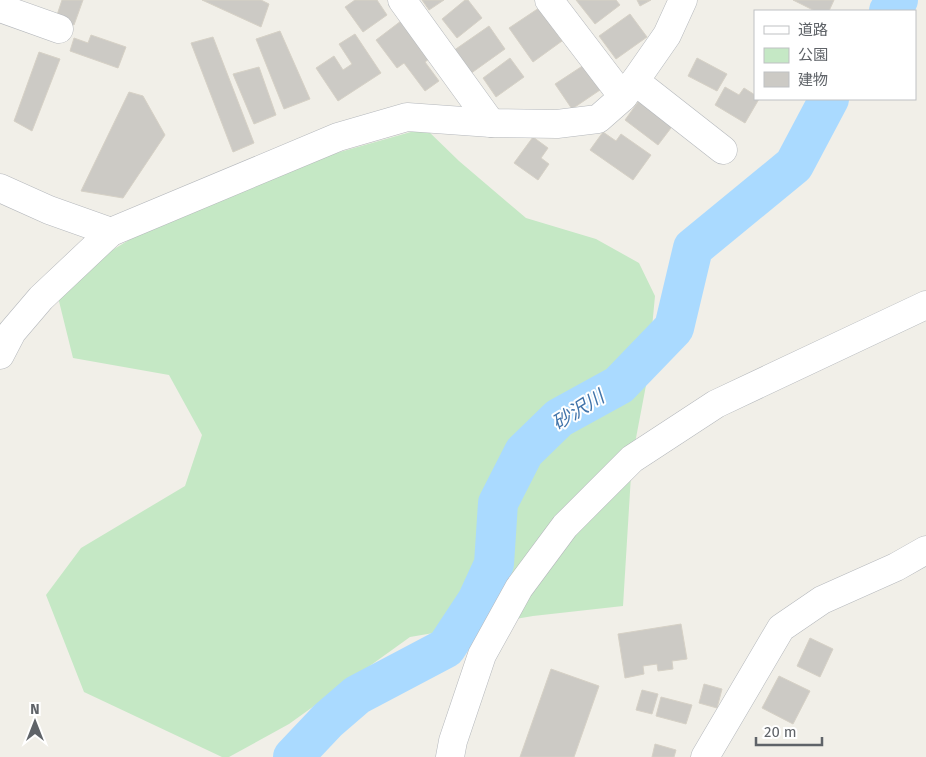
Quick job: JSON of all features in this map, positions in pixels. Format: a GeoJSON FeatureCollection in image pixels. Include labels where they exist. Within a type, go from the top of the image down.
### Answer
{"type":"FeatureCollection","features":[{"type":"Feature","properties":{"kind":"street"},"geometry":{"type":"LineString","coordinates":[[402,0],[490,123]]}},
{"type":"Feature","properties":{"kind":"street"},"geometry":{"type":"LineString","coordinates":[[549,0],[629,89],[723,150]]}},
{"type":"Feature","properties":{"kind":"street"},"geometry":{"type":"LineString","coordinates":[[0,355],[12,332],[41,298],[111,232],[338,137],[408,117],[490,123],[558,124],[598,119],[629,89],[667,35],[683,0]]}},
{"type":"Feature","properties":{"kind":"street"},"geometry":{"type":"LineString","coordinates":[[0,8],[59,30]]}},
{"type":"Feature","properties":{"kind":"street"},"geometry":{"type":"LineString","coordinates":[[0,188],[49,210],[111,232]]}},
{"type":"Feature","properties":{"kind":"street"},"geometry":{"type":"LineString","coordinates":[[450,757],[453,741],[482,656],[519,588],[565,526],[632,459],[716,404],[926,305]]}},
{"type":"Feature","properties":{"kind":"street"},"geometry":{"type":"LineString","coordinates":[[704,757],[781,628],[822,600],[926,550]]}},
{"type":"Feature","properties":{"kind":"green space"},"geometry":{"type":"Polygon","coordinates":[[[425,128],[459,161],[526,218],[596,239],[639,263],[655,296],[647,380],[632,459],[623,606],[533,616],[410,637],[289,724],[229,757],[222,757],[84,692],[46,595],[81,548],[185,486],[202,435],[169,375],[73,358],[55,285],[216,187],[425,128]]]}},
{"type":"Feature","properties":{"kind":"building"},"geometry":{"type":"Polygon","coordinates":[[[62,0],[83,0],[74,25],[56,18],[62,0]]]}},
{"type":"Feature","properties":{"kind":"building"},"geometry":{"type":"Polygon","coordinates":[[[202,0],[261,0],[269,4],[261,27],[202,0]]]}},
{"type":"Feature","properties":{"kind":"building"},"geometry":{"type":"Polygon","coordinates":[[[355,0],[377,0],[387,15],[363,32],[345,7],[355,0]]]}},
{"type":"Feature","properties":{"kind":"building"},"geometry":{"type":"Polygon","coordinates":[[[422,0],[444,0],[429,10],[422,0]]]}},
{"type":"Feature","properties":{"kind":"building"},"geometry":{"type":"Polygon","coordinates":[[[465,0],[468,0],[482,18],[457,38],[442,19],[465,0]]]}},
{"type":"Feature","properties":{"kind":"building"},"geometry":{"type":"Polygon","coordinates":[[[576,0],[616,0],[620,5],[595,24],[576,0]]]}},
{"type":"Feature","properties":{"kind":"building"},"geometry":{"type":"Polygon","coordinates":[[[637,0],[651,0],[640,6],[637,0]]]}},
{"type":"Feature","properties":{"kind":"building"},"geometry":{"type":"Polygon","coordinates":[[[793,0],[834,0],[829,10],[813,10],[793,0]]]}},
{"type":"Feature","properties":{"kind":"building"},"geometry":{"type":"Polygon","coordinates":[[[539,8],[562,41],[533,62],[509,28],[539,8]]]}},
{"type":"Feature","properties":{"kind":"building"},"geometry":{"type":"Polygon","coordinates":[[[630,14],[647,37],[616,59],[599,36],[630,14]]]}},
{"type":"Feature","properties":{"kind":"building"},"geometry":{"type":"Polygon","coordinates":[[[401,21],[429,59],[425,62],[439,81],[425,91],[404,63],[397,68],[376,40],[401,21]]]}},
{"type":"Feature","properties":{"kind":"building"},"geometry":{"type":"Polygon","coordinates":[[[489,26],[505,49],[470,74],[453,51],[489,26]]]}},
{"type":"Feature","properties":{"kind":"building"},"geometry":{"type":"Polygon","coordinates":[[[280,31],[310,99],[284,109],[256,39],[280,31]]]}},
{"type":"Feature","properties":{"kind":"building"},"geometry":{"type":"Polygon","coordinates":[[[355,34],[381,73],[338,101],[316,68],[334,56],[343,70],[352,64],[339,44],[355,34]]]}},
{"type":"Feature","properties":{"kind":"building"},"geometry":{"type":"Polygon","coordinates":[[[91,35],[126,47],[118,68],[70,51],[74,38],[88,43],[91,35]]]}},
{"type":"Feature","properties":{"kind":"building"},"geometry":{"type":"Polygon","coordinates":[[[213,37],[254,143],[233,152],[191,43],[213,37]]]}},
{"type":"Feature","properties":{"kind":"building"},"geometry":{"type":"Polygon","coordinates":[[[39,52],[60,59],[32,131],[14,121],[39,52]]]}},
{"type":"Feature","properties":{"kind":"building"},"geometry":{"type":"Polygon","coordinates":[[[510,58],[524,77],[496,97],[483,78],[510,58]]]}},
{"type":"Feature","properties":{"kind":"building"},"geometry":{"type":"Polygon","coordinates":[[[697,58],[727,74],[717,91],[688,76],[697,58]]]}},
{"type":"Feature","properties":{"kind":"building"},"geometry":{"type":"Polygon","coordinates":[[[584,65],[600,90],[572,109],[555,84],[584,65]]]}},
{"type":"Feature","properties":{"kind":"building"},"geometry":{"type":"Polygon","coordinates":[[[259,67],[276,115],[254,124],[233,74],[259,67]]]}},
{"type":"Feature","properties":{"kind":"building"},"geometry":{"type":"Polygon","coordinates":[[[725,87],[739,95],[744,88],[754,94],[754,100],[758,100],[745,123],[715,105],[725,87]]]}},
{"type":"Feature","properties":{"kind":"building"},"geometry":{"type":"Polygon","coordinates":[[[129,92],[143,96],[165,135],[123,198],[81,191],[129,92]]]}},
{"type":"Feature","properties":{"kind":"building"},"geometry":{"type":"Polygon","coordinates":[[[641,98],[674,124],[658,145],[625,120],[641,98]]]}},
{"type":"Feature","properties":{"kind":"building"},"geometry":{"type":"Polygon","coordinates":[[[603,132],[616,141],[621,134],[651,155],[633,180],[590,150],[603,132]]]}},
{"type":"Feature","properties":{"kind":"building"},"geometry":{"type":"Polygon","coordinates":[[[533,137],[548,148],[541,158],[549,164],[538,180],[514,163],[533,137]]]}},
{"type":"Feature","properties":{"kind":"building"},"geometry":{"type":"Polygon","coordinates":[[[681,624],[687,659],[672,661],[673,669],[658,671],[657,664],[643,666],[644,674],[625,678],[618,634],[681,624]]]}},
{"type":"Feature","properties":{"kind":"building"},"geometry":{"type":"Polygon","coordinates":[[[810,638],[833,649],[820,677],[797,666],[810,638]]]}},
{"type":"Feature","properties":{"kind":"building"},"geometry":{"type":"Polygon","coordinates":[[[551,669],[599,686],[574,757],[520,757],[551,669]]]}},
{"type":"Feature","properties":{"kind":"building"},"geometry":{"type":"Polygon","coordinates":[[[779,676],[810,691],[793,724],[762,708],[779,676]]]}},
{"type":"Feature","properties":{"kind":"building"},"geometry":{"type":"Polygon","coordinates":[[[704,684],[722,689],[717,708],[699,703],[704,684]]]}},
{"type":"Feature","properties":{"kind":"building"},"geometry":{"type":"Polygon","coordinates":[[[642,690],[658,694],[652,714],[636,710],[642,690]]]}},
{"type":"Feature","properties":{"kind":"building"},"geometry":{"type":"Polygon","coordinates":[[[661,697],[692,705],[686,724],[656,716],[661,697]]]}},
{"type":"Feature","properties":{"kind":"building"},"geometry":{"type":"Polygon","coordinates":[[[655,744],[676,750],[674,757],[652,757],[655,744]]]}},
{"type":"Feature","properties":{"kind":"waterway","name":"砂沢川"},"geometry":{"type":"LineString","coordinates":[[890,10],[898,0]]}},
{"type":"Feature","properties":{"kind":"waterway","name":"砂沢川"},"geometry":{"type":"LineString","coordinates":[[293,757],[328,720],[357,695],[446,648],[477,601],[494,564],[498,503],[524,452],[559,418],[619,385],[674,328],[693,248],[794,165],[828,100]]}}]}
